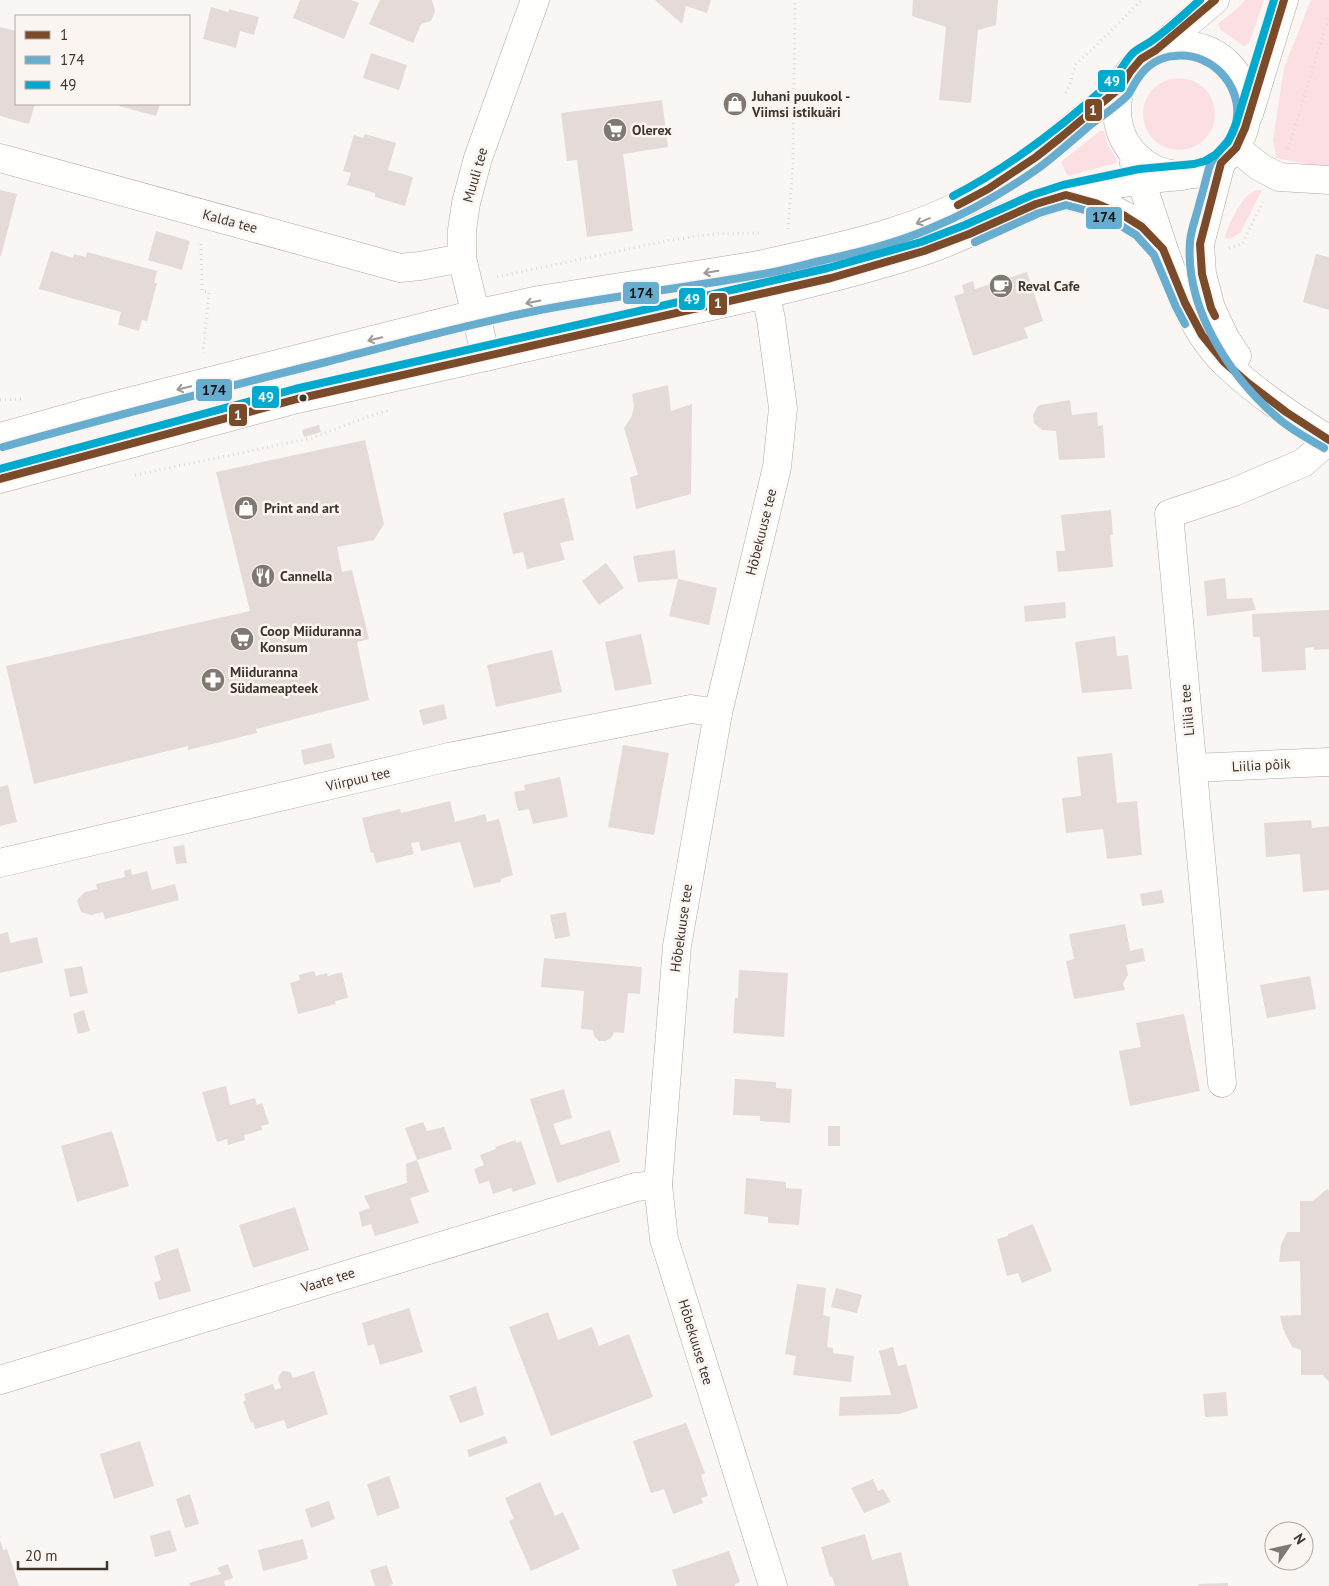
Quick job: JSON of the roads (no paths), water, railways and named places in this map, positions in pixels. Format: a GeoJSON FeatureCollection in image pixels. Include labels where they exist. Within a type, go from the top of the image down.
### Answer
{"type":"FeatureCollection","features":[{"type":"Feature","properties":{"kind":"street","name":"Muuli tee"},"geometry":{"type":"LineString","coordinates":[[486,357],[462,258],[462,230],[466,203],[478,158],[535,0]]}},
{"type":"Feature","properties":{"kind":"street"},"geometry":{"type":"LineString","coordinates":[[1215,0],[1156,50],[1142,59],[1130,72],[1121,87],[1117,117],[1121,132],[1141,179],[1163,249],[1185,303],[1202,335],[1224,362],[1248,383],[1286,412],[1329,440]]}},
{"type":"Feature","properties":{"kind":"street"},"geometry":{"type":"LineString","coordinates":[[1284,0],[1200,244],[1202,274],[1211,308],[1225,338],[1251,378],[1286,412]]}},
{"type":"Feature","properties":{"kind":"street"},"geometry":{"type":"LineString","coordinates":[[0,479],[297,399],[831,278],[924,251],[1036,204],[1066,195],[1141,179],[1182,176],[1209,170],[1234,146],[1247,104],[1241,81],[1226,62],[1206,50],[1190,45],[1156,50]]}},
{"type":"Feature","properties":{"kind":"street"},"geometry":{"type":"LineString","coordinates":[[0,437],[109,406],[475,314],[540,300],[759,265],[904,229],[951,209],[988,190],[1036,157],[1121,87]]}},
{"type":"Feature","properties":{"kind":"street"},"geometry":{"type":"LineString","coordinates":[[1127,146],[1151,168],[1166,174],[1182,176]]}},
{"type":"Feature","properties":{"kind":"street"},"geometry":{"type":"LineString","coordinates":[[1234,146],[1260,167],[1279,176],[1329,180]]}},
{"type":"Feature","properties":{"kind":"street","name":"Kalda tee"},"geometry":{"type":"LineString","coordinates":[[0,158],[400,268],[462,258]]}},
{"type":"Feature","properties":{"kind":"street"},"geometry":{"type":"LineString","coordinates":[[1066,195],[1095,203],[1123,215],[1142,227],[1163,249]]}},
{"type":"Feature","properties":{"kind":"street","name":"Hõbekuuse tee"},"geometry":{"type":"LineString","coordinates":[[759,265],[766,294],[783,408],[777,467],[718,713],[676,946],[658,1185],[664,1239],[773,1586]]}},
{"type":"Feature","properties":{"kind":"street","name":"Liilia tee"},"geometry":{"type":"LineString","coordinates":[[1222,1082],[1169,514],[1234,492],[1303,463],[1329,440]]}},
{"type":"Feature","properties":{"kind":"street","name":"Viirpuu tee"},"geometry":{"type":"LineString","coordinates":[[0,864],[449,757],[691,709],[718,713]]}},
{"type":"Feature","properties":{"kind":"street","name":"Liilia põik"},"geometry":{"type":"LineString","coordinates":[[1193,768],[1329,762]]}},
{"type":"Feature","properties":{"kind":"street","name":"Vaate tee"},"geometry":{"type":"LineString","coordinates":[[0,1380],[636,1187],[658,1185]]}},
{"type":"Feature","properties":{"kind":"place","name":"Juhani puukool - Viimsi istikuäri"},"geometry":{"type":"Point","coordinates":[735,104]}},
{"type":"Feature","properties":{"kind":"place","name":"Olerex"},"geometry":{"type":"Point","coordinates":[615,130]}},
{"type":"Feature","properties":{"kind":"place","name":"Reval Cafe"},"geometry":{"type":"Point","coordinates":[1001,286]}},
{"type":"Feature","properties":{"kind":"place","name":"Print and art"},"geometry":{"type":"Point","coordinates":[246,508]}},
{"type":"Feature","properties":{"kind":"place","name":"Cannella"},"geometry":{"type":"Point","coordinates":[263,576]}},
{"type":"Feature","properties":{"kind":"place","name":"Coop Miiduranna Konsum"},"geometry":{"type":"Point","coordinates":[242,639]}},
{"type":"Feature","properties":{"kind":"place","name":"Miiduranna Südameapteek"},"geometry":{"type":"Point","coordinates":[213,680]}}]}
